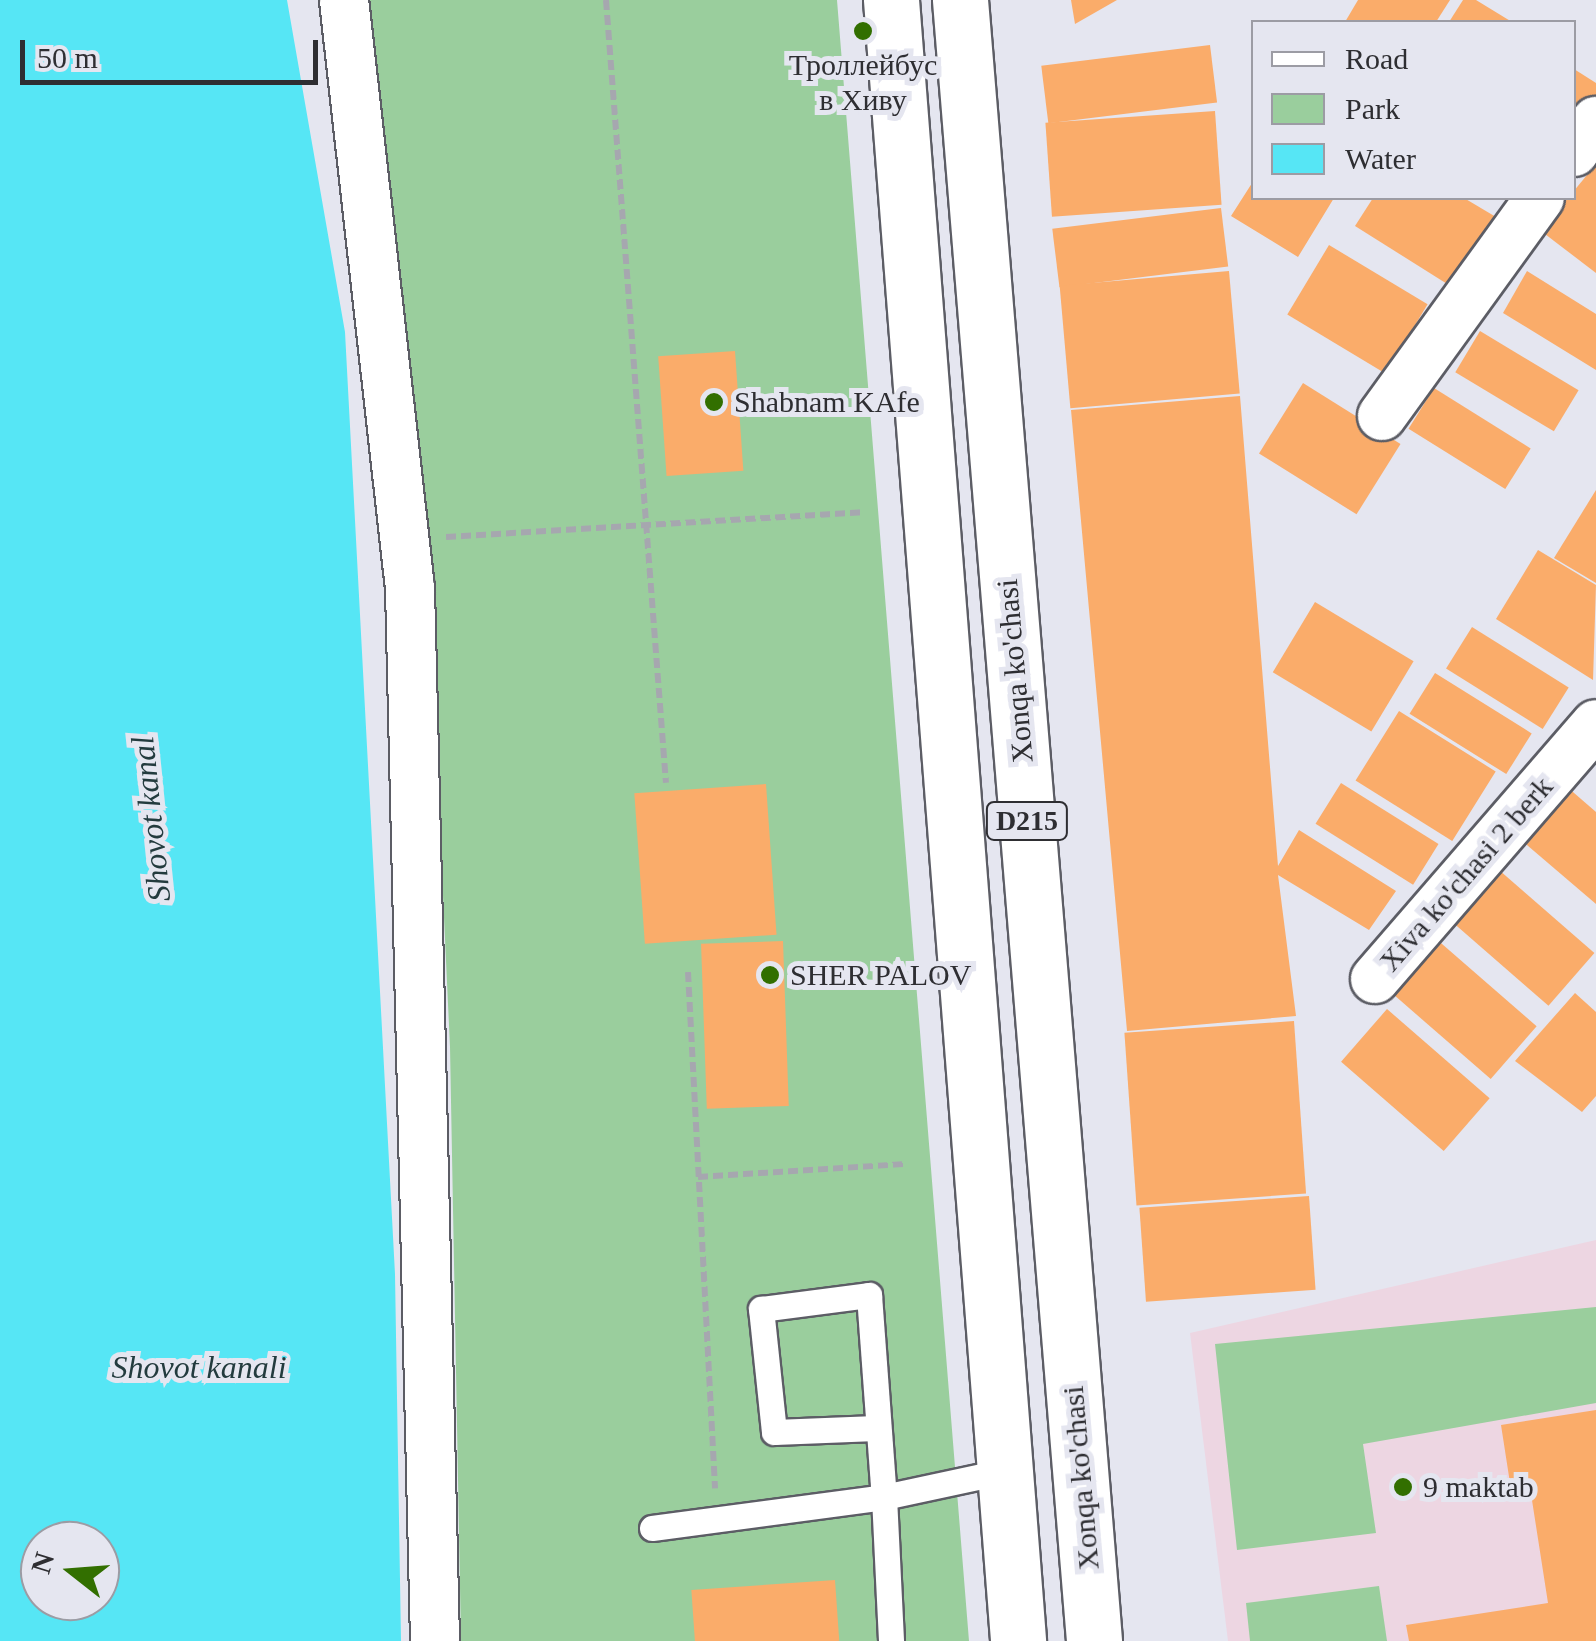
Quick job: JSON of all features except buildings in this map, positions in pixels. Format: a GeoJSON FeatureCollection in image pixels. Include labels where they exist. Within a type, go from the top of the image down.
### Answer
{"type":"FeatureCollection","features":[{"type":"Feature","properties":{"kind":"main road","name":"D215"},"geometry":{"type":"LineString","coordinates":[[891,0],[1018,1641]]}},
{"type":"Feature","properties":{"kind":"main road","name":"Xonqa ko'chasi"},"geometry":{"type":"LineString","coordinates":[[960,0],[1094,1641]]}},
{"type":"Feature","properties":{"kind":"main road"},"geometry":{"type":"LineString","coordinates":[[942,666],[1014,658]]}},
{"type":"Feature","properties":{"kind":"street"},"geometry":{"type":"LineString","coordinates":[[344,0],[404,540],[434,1641]]}},
{"type":"Feature","properties":{"kind":"street"},"geometry":{"type":"LineString","coordinates":[[1576,149],[1596,120]]}},
{"type":"Feature","properties":{"kind":"street"},"geometry":{"type":"LineString","coordinates":[[1382,416],[1539,200]]}},
{"type":"Feature","properties":{"kind":"street","name":"Xiva ko'chasi 2 berk"},"geometry":{"type":"LineString","coordinates":[[1374,979],[1596,724]]}},
{"type":"Feature","properties":{"kind":"lane"},"geometry":{"type":"LineString","coordinates":[[876,1428],[774,1432],[761,1310],[869,1296],[891,1641]]}},
{"type":"Feature","properties":{"kind":"lane"},"geometry":{"type":"LineString","coordinates":[[652,1528],[884,1496],[1005,1471]]}},
{"type":"Feature","properties":{"kind":"path"},"geometry":{"type":"LineString","coordinates":[[606,0],[666,783]]}},
{"type":"Feature","properties":{"kind":"path"},"geometry":{"type":"LineString","coordinates":[[404,540],[862,512]]}},
{"type":"Feature","properties":{"kind":"path"},"geometry":{"type":"LineString","coordinates":[[688,972],[715,1489]]}},
{"type":"Feature","properties":{"kind":"path"},"geometry":{"type":"LineString","coordinates":[[698,1177],[907,1164]]}},
{"type":"Feature","properties":{"kind":"shaded area","name":"9 maktab"},"geometry":{"type":"Polygon","coordinates":[[[1596,1240],[1596,1641],[1228,1641],[1190,1333],[1596,1240]]]}},
{"type":"Feature","properties":{"kind":"green space"},"geometry":{"type":"Polygon","coordinates":[[[365,0],[837,0],[969,1641],[461,1641],[450,1047],[427,550],[365,0]]]}},
{"type":"Feature","properties":{"kind":"green space"},"geometry":{"type":"Polygon","coordinates":[[[1596,1307],[1596,1403],[1363,1444],[1376,1533],[1237,1550],[1215,1344],[1596,1307]]]}},
{"type":"Feature","properties":{"kind":"green space"},"geometry":{"type":"Polygon","coordinates":[[[1379,1586],[1387,1641],[1250,1641],[1246,1603],[1379,1586]]]}},
{"type":"Feature","properties":{"kind":"water","name":"Shovot kanali"},"geometry":{"type":"Polygon","coordinates":[[[0,0],[287,0],[345,332],[395,1274],[401,1641],[0,1641],[0,0]]]}},
{"type":"Feature","properties":{"kind":"place","name":"Троллейбус в Хиву"},"geometry":{"type":"Point","coordinates":[863,31]}},
{"type":"Feature","properties":{"kind":"place","name":"Shabnam KAfe"},"geometry":{"type":"Point","coordinates":[714,402]}},
{"type":"Feature","properties":{"kind":"place","name":"SHER PALOV"},"geometry":{"type":"Point","coordinates":[770,975]}},
{"type":"Feature","properties":{"kind":"place","name":"9 maktab"},"geometry":{"type":"Point","coordinates":[1403,1487]}},
{"type":"Feature","properties":{"kind":"water label","name":"Shovot kanal"},"geometry":{"type":"Point","coordinates":[151,819]}}]}
